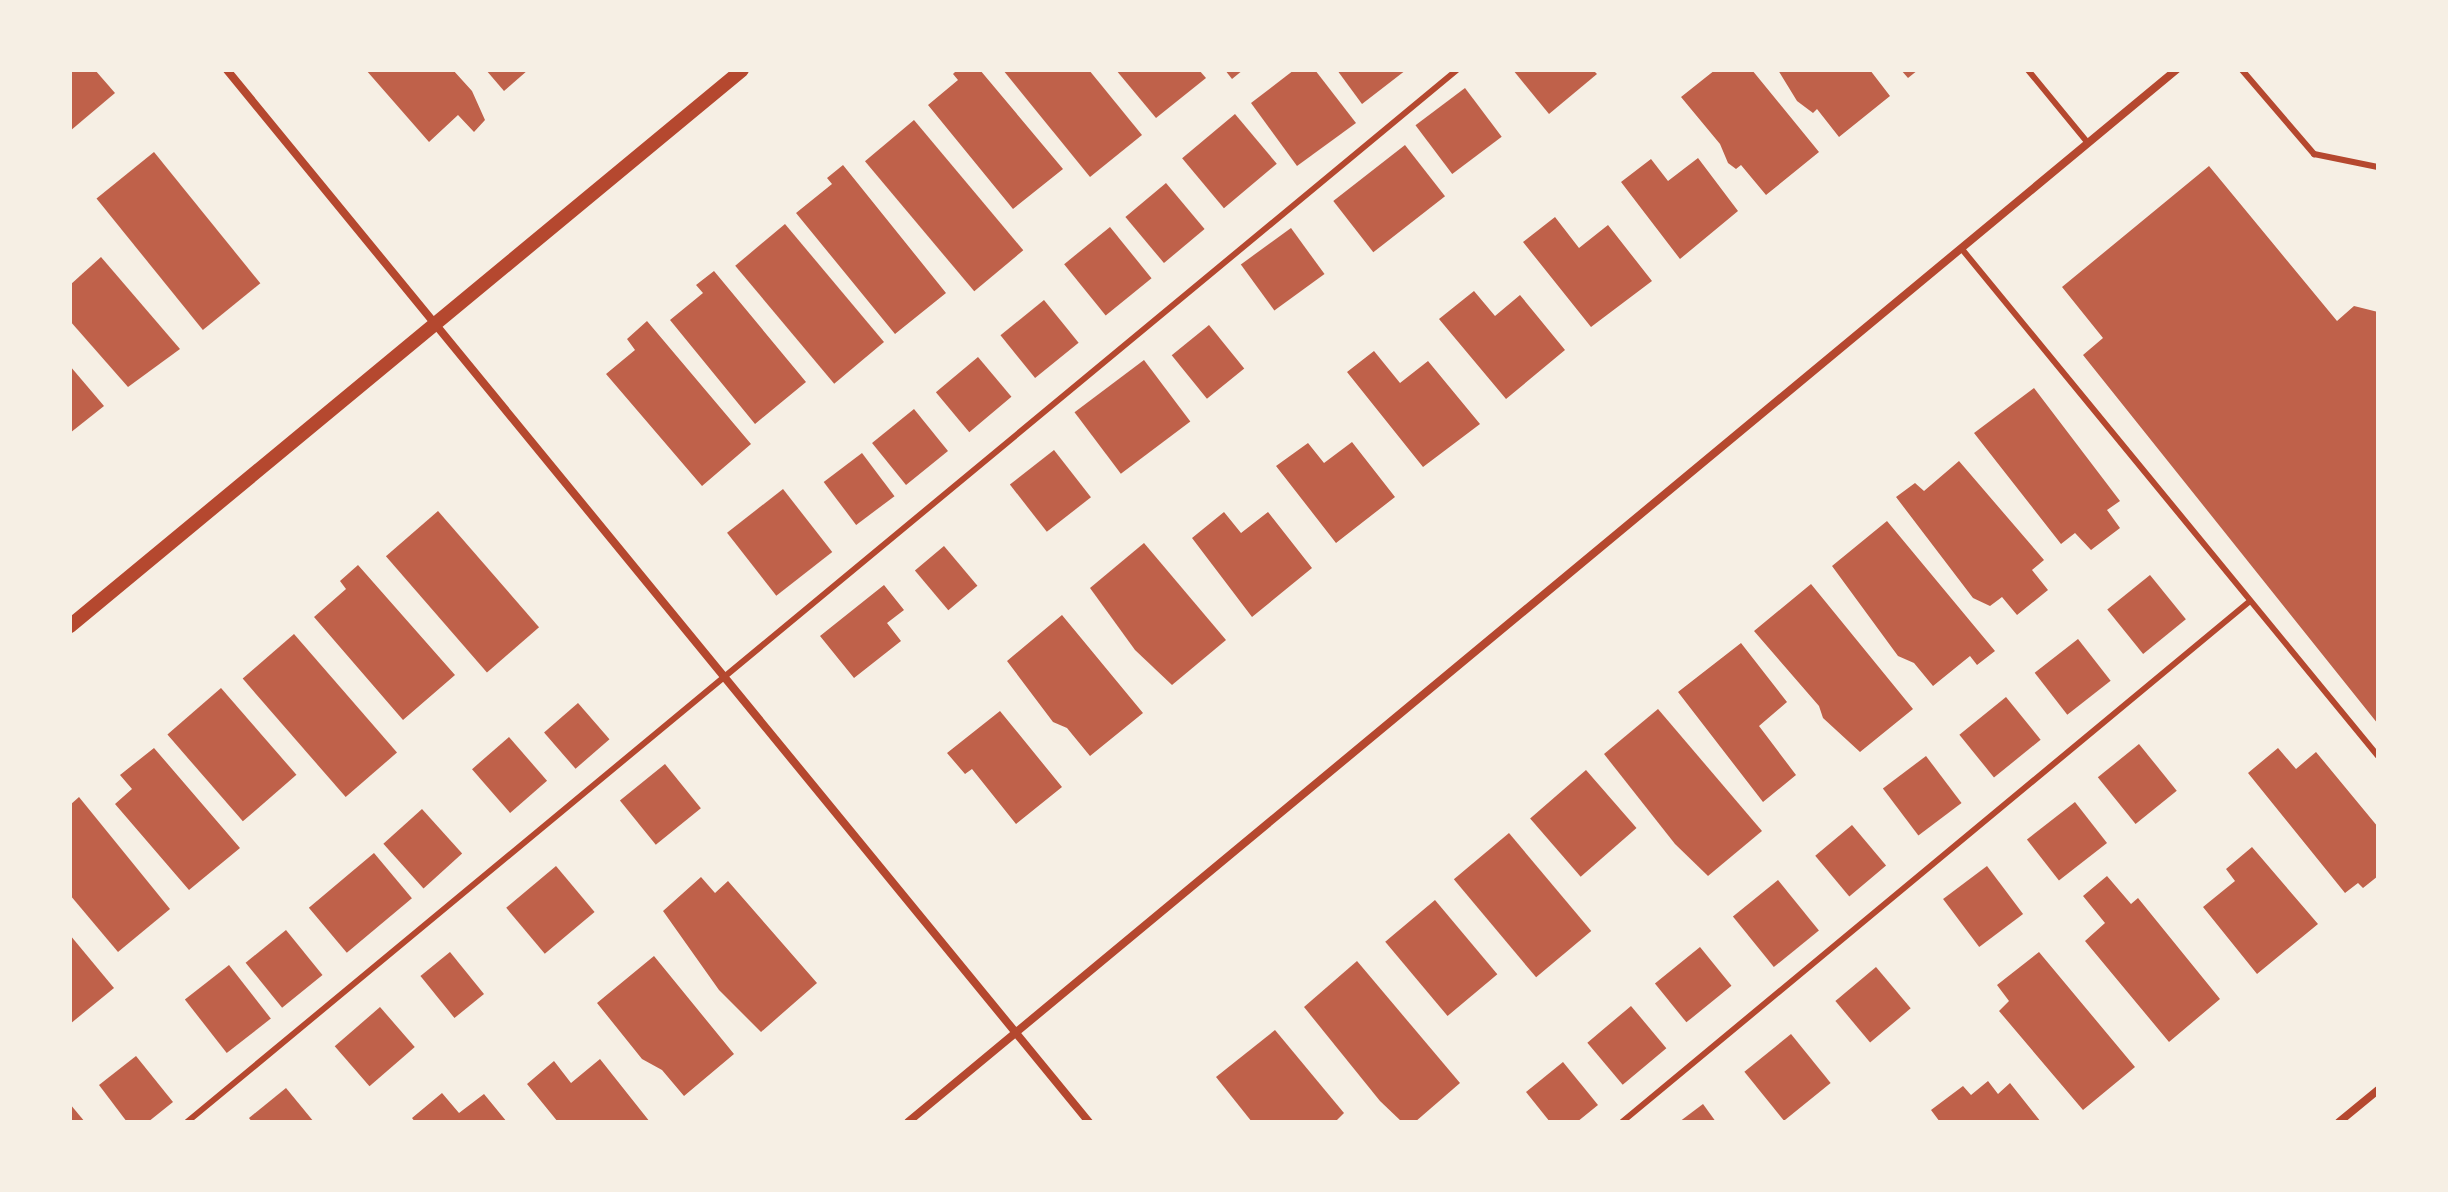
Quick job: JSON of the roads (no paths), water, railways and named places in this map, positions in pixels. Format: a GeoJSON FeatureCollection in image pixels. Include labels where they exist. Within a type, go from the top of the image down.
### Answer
{"type":"FeatureCollection","features":[{"type":"Feature","properties":{"kind":"street"},"geometry":{"type":"LineString","coordinates":[[227,70],[1089,1122]]}},
{"type":"Feature","properties":{"kind":"street"},"geometry":{"type":"LineString","coordinates":[[70,626],[742,70]]}},
{"type":"Feature","properties":{"kind":"street"},"geometry":{"type":"LineString","coordinates":[[908,1122],[2176,70]]}},
{"type":"Feature","properties":{"kind":"street"},"geometry":{"type":"LineString","coordinates":[[2339,1122],[2378,1090]]}},
{"type":"Feature","properties":{"kind":"lane"},"geometry":{"type":"LineString","coordinates":[[187,1122],[1457,70]]}},
{"type":"Feature","properties":{"kind":"lane"},"geometry":{"type":"LineString","coordinates":[[2028,70],[2088,143]]}},
{"type":"Feature","properties":{"kind":"lane"},"geometry":{"type":"LineString","coordinates":[[2242,70],[2314,154],[2378,167]]}},
{"type":"Feature","properties":{"kind":"lane"},"geometry":{"type":"LineString","coordinates":[[1961,248],[2378,756]]}},
{"type":"Feature","properties":{"kind":"lane"},"geometry":{"type":"LineString","coordinates":[[1622,1122],[2250,601]]}}]}
